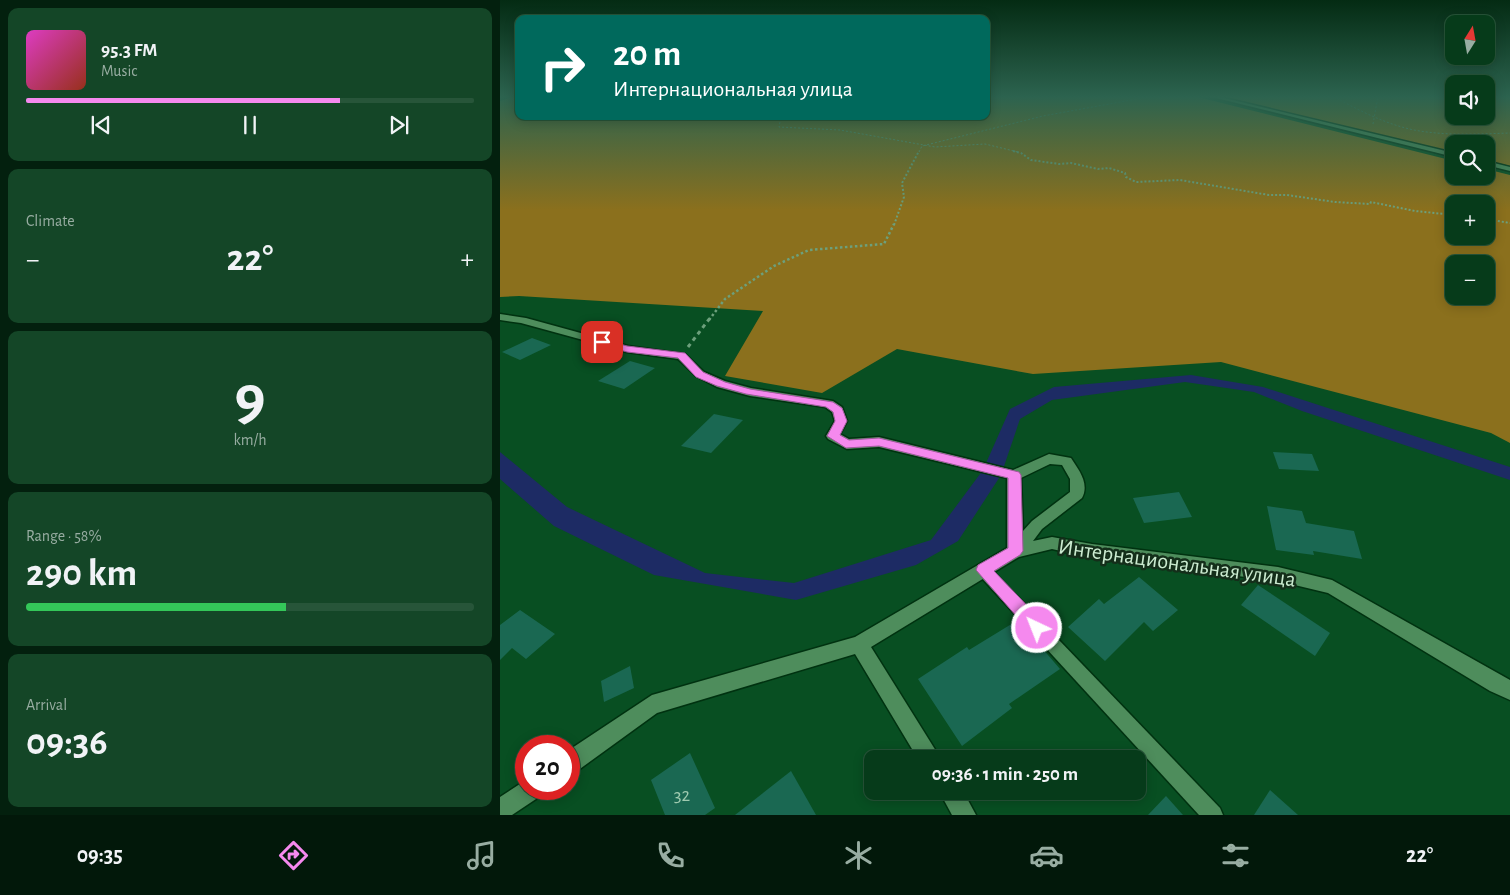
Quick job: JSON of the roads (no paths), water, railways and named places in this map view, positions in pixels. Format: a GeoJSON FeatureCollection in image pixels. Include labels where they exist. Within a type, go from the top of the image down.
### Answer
{"type":"FeatureCollection","features":[{"type":"Feature","properties":{"kind":"street"},"geometry":{"type":"LineString","coordinates":[[1366,134],[1445,153]]}},
{"type":"Feature","properties":{"kind":"street"},"geometry":{"type":"LineString","coordinates":[[1495,165],[1510,169]]}},
{"type":"Feature","properties":{"kind":"street"},"geometry":{"type":"LineString","coordinates":[[500,317],[522,320],[627,349],[681,356],[700,374],[721,384],[750,392],[829,404],[838,410],[841,421],[833,436],[846,444],[879,442],[1014,475],[1049,459],[1066,461],[1077,479],[1077,494],[1037,525],[1015,551]]}},
{"type":"Feature","properties":{"kind":"street"},"geometry":{"type":"LineString","coordinates":[[1014,475],[1015,551]]}},
{"type":"Feature","properties":{"kind":"street","name":"Интернациональная улица"},"geometry":{"type":"LineString","coordinates":[[580,755],[652,705],[859,644],[1015,551],[1052,543],[1092,551],[1278,574],[1332,587],[1510,690]]}},
{"type":"Feature","properties":{"kind":"street"},"geometry":{"type":"LineString","coordinates":[[859,644],[924,750]]}},
{"type":"Feature","properties":{"kind":"street"},"geometry":{"type":"LineString","coordinates":[[500,810],[515,800]]}},
{"type":"Feature","properties":{"kind":"street"},"geometry":{"type":"LineString","coordinates":[[956,800],[965,815]]}},
{"type":"Feature","properties":{"kind":"lane"},"geometry":{"type":"LineString","coordinates":[[983,570],[1213,815]]}},
{"type":"Feature","properties":{"kind":"water"},"geometry":{"type":"Polygon","coordinates":[[[1191,375],[1263,387],[1510,467],[1510,480],[1302,411],[1254,392],[1185,382],[1052,400],[1020,419],[1001,475],[958,541],[916,565],[796,600],[654,575],[554,526],[500,479],[500,452],[567,507],[705,573],[794,583],[931,540],[983,470],[1010,409],[1054,387],[1191,375]]]}}]}
